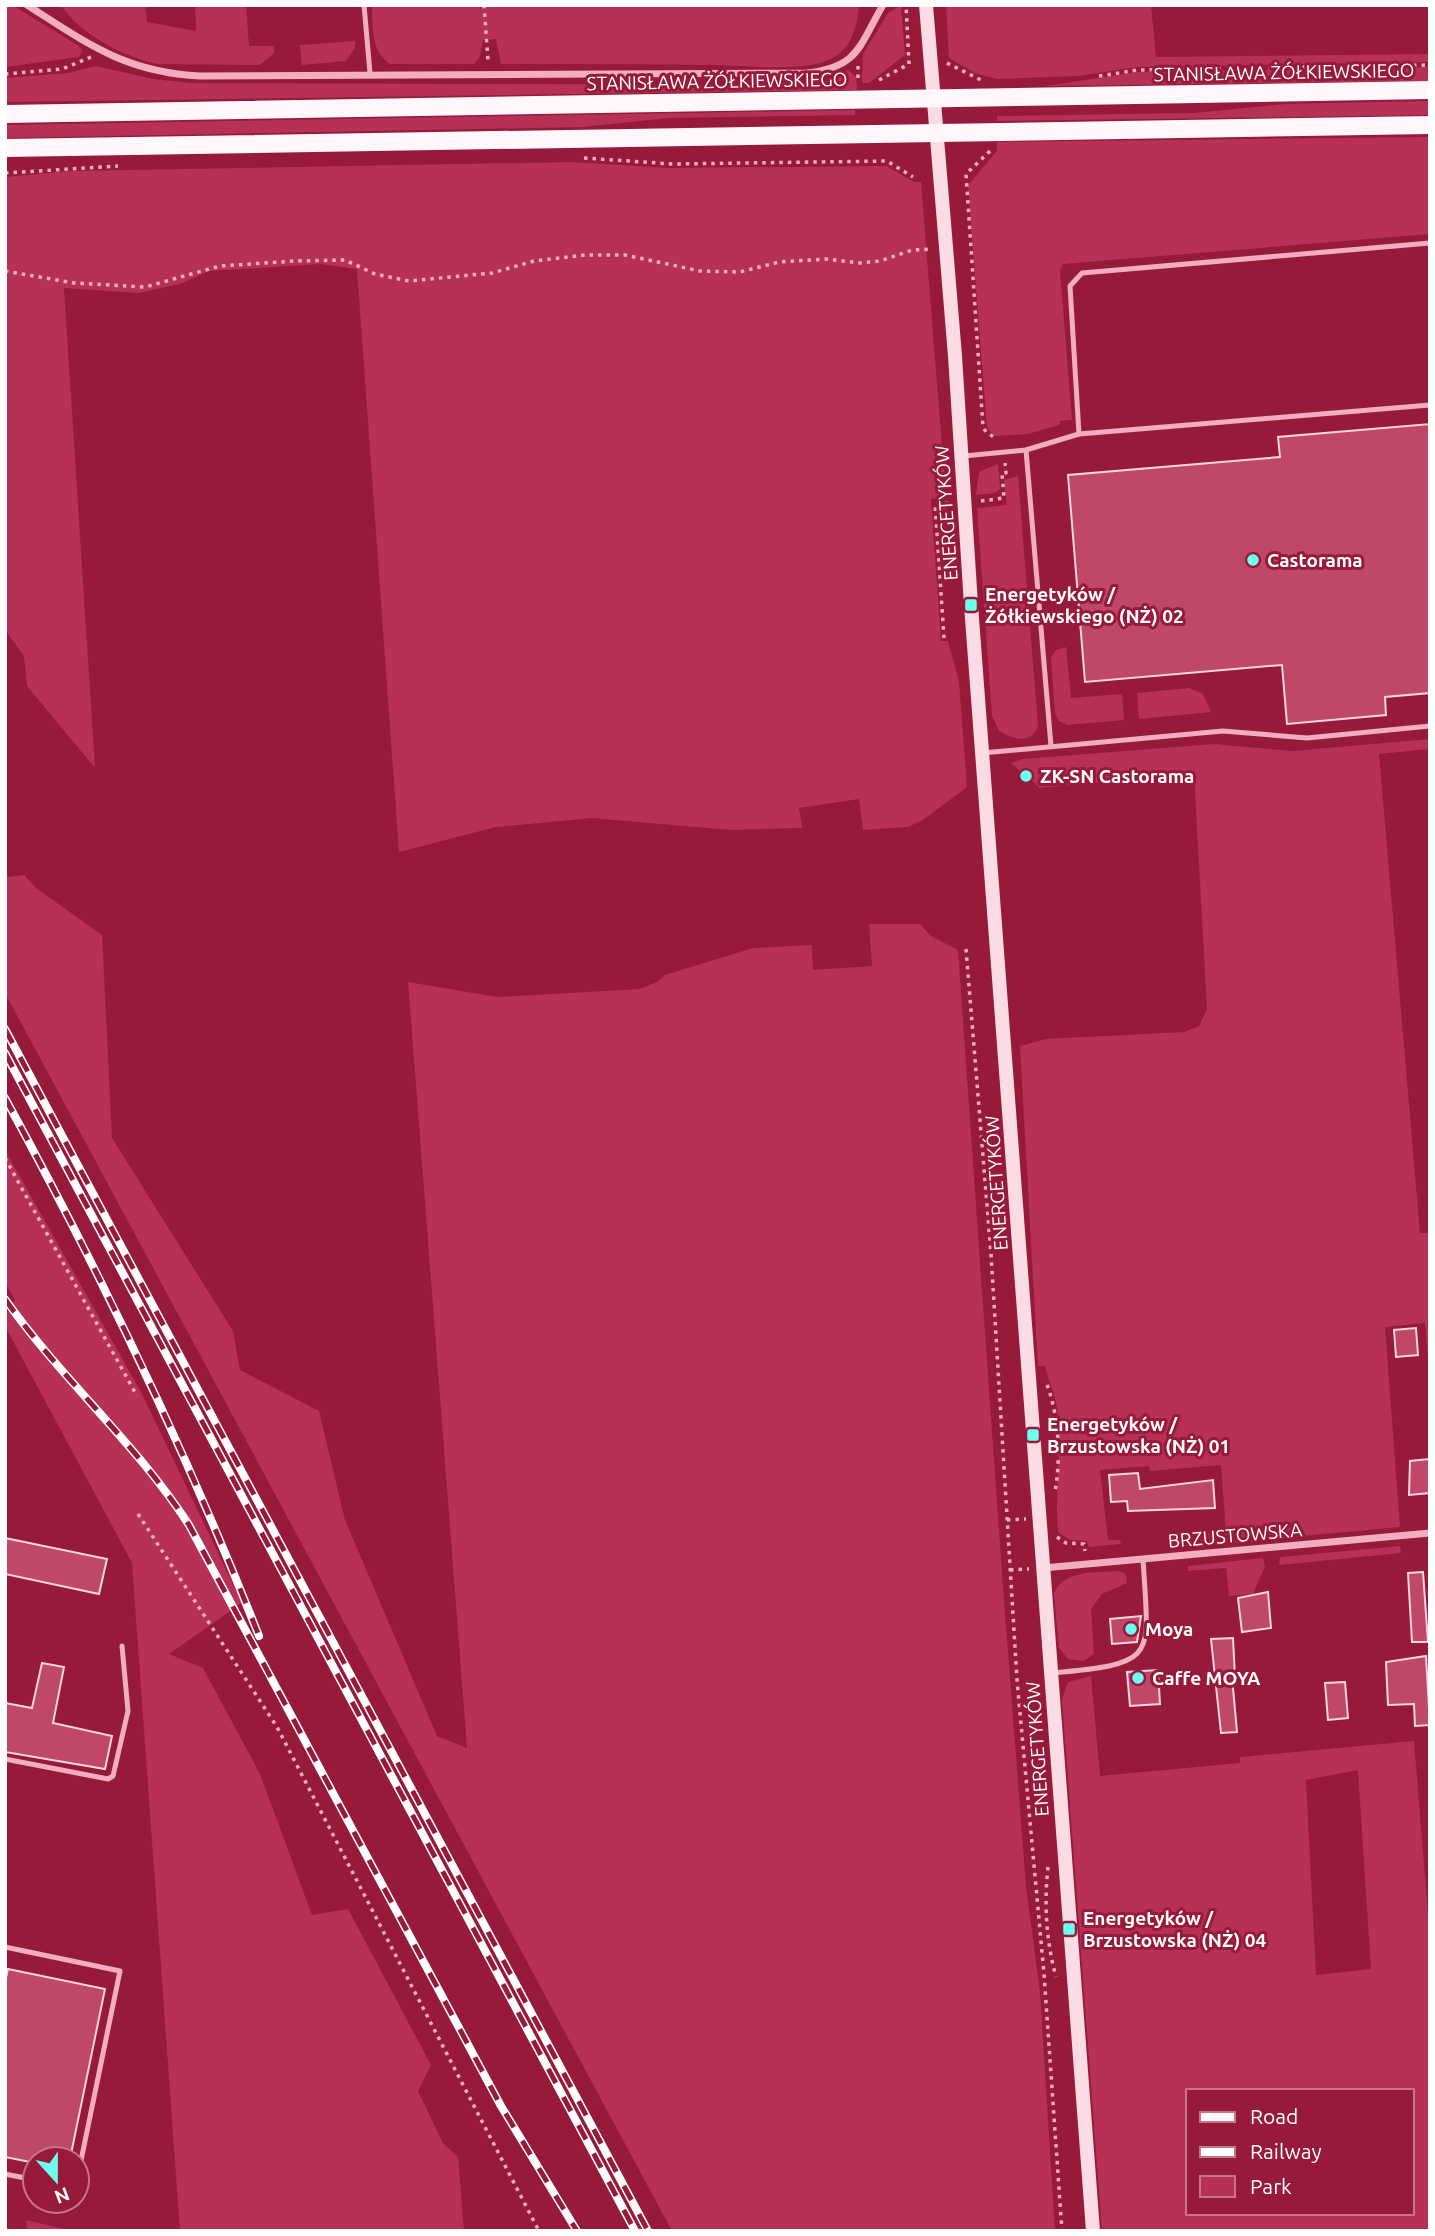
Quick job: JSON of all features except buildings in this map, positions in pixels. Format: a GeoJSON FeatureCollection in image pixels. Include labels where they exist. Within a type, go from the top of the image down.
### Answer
{"type":"FeatureCollection","features":[{"type":"Feature","properties":{"kind":"main road","name":"ENERGETYKÓW"},"geometry":{"type":"LineString","coordinates":[[926,5],[947,248],[982,753],[1093,2231]]}},
{"type":"Feature","properties":{"kind":"main road","name":"STANISŁAWA ŻÓŁKIEWSKIEGO"},"geometry":{"type":"LineString","coordinates":[[5,114],[1430,90]]}},
{"type":"Feature","properties":{"kind":"main road"},"geometry":{"type":"LineString","coordinates":[[5,148],[1430,125]]}},
{"type":"Feature","properties":{"kind":"street"},"geometry":{"type":"LineString","coordinates":[[27,5],[99,50],[143,69],[176,75],[827,71],[847,63],[854,56],[883,5]]}},
{"type":"Feature","properties":{"kind":"street","name":"BRZUSTOWSKA"},"geometry":{"type":"LineString","coordinates":[[1043,1568],[1430,1533]]}},
{"type":"Feature","properties":{"kind":"lane"},"geometry":{"type":"LineString","coordinates":[[364,5],[370,73]]}},
{"type":"Feature","properties":{"kind":"lane"},"geometry":{"type":"LineString","coordinates":[[1079,434],[1070,286],[1082,273],[1430,243]]}},
{"type":"Feature","properties":{"kind":"lane"},"geometry":{"type":"LineString","coordinates":[[961,456],[1026,450],[1079,434],[1430,405]]}},
{"type":"Feature","properties":{"kind":"lane"},"geometry":{"type":"LineString","coordinates":[[1026,450],[1051,746]]}},
{"type":"Feature","properties":{"kind":"lane"},"geometry":{"type":"LineString","coordinates":[[982,753],[1223,731],[1307,738],[1430,726]]}},
{"type":"Feature","properties":{"kind":"lane"},"geometry":{"type":"LineString","coordinates":[[1050,1673],[1110,1668],[1139,1654],[1148,1636],[1143,1559]]}},
{"type":"Feature","properties":{"kind":"lane"},"geometry":{"type":"LineString","coordinates":[[5,1759],[108,1779],[113,1776],[128,1711],[122,1646]]}},
{"type":"Feature","properties":{"kind":"lane"},"geometry":{"type":"LineString","coordinates":[[5,1947],[120,1971],[84,2145]]}},
{"type":"Feature","properties":{"kind":"path"},"geometry":{"type":"LineString","coordinates":[[484,5],[489,74]]}},
{"type":"Feature","properties":{"kind":"path"},"geometry":{"type":"LineString","coordinates":[[876,82],[909,64],[906,5]]}},
{"type":"Feature","properties":{"kind":"path"},"geometry":{"type":"LineString","coordinates":[[5,74],[75,66],[99,50]]}},
{"type":"Feature","properties":{"kind":"path"},"geometry":{"type":"LineString","coordinates":[[946,63],[990,84]]}},
{"type":"Feature","properties":{"kind":"path"},"geometry":{"type":"LineString","coordinates":[[1089,78],[1138,70],[1430,65]]}},
{"type":"Feature","properties":{"kind":"path"},"geometry":{"type":"LineString","coordinates":[[992,149],[966,174],[984,427],[994,439],[1003,440]]}},
{"type":"Feature","properties":{"kind":"path"},"geometry":{"type":"LineString","coordinates":[[575,158],[673,164],[887,162],[913,177]]}},
{"type":"Feature","properties":{"kind":"path"},"geometry":{"type":"LineString","coordinates":[[5,173],[125,166]]}},
{"type":"Feature","properties":{"kind":"path"},"geometry":{"type":"LineString","coordinates":[[5,271],[74,283],[145,287],[220,266],[345,260],[375,274],[409,281],[492,273],[534,261],[585,255],[625,255],[700,271],[740,272],[779,262],[826,258],[860,263],[880,261],[912,250],[947,248]]}},
{"type":"Feature","properties":{"kind":"path"},"geometry":{"type":"LineString","coordinates":[[966,949],[991,1254],[1017,1681],[1044,1974],[1062,2231]]}},
{"type":"Feature","properties":{"kind":"path"},"geometry":{"type":"LineString","coordinates":[[5,1158],[137,1396]]}},
{"type":"Feature","properties":{"kind":"path"},"geometry":{"type":"LineString","coordinates":[[1028,1370],[1043,1370],[1054,1408],[1058,1469],[1053,1500]]}},
{"type":"Feature","properties":{"kind":"path"},"geometry":{"type":"LineString","coordinates":[[138,1514],[277,1727],[539,2231]]}},
{"type":"Feature","properties":{"kind":"path"},"geometry":{"type":"LineString","coordinates":[[1055,1534],[1066,1544],[1084,1544],[1087,1564]]}},
{"type":"Feature","properties":{"kind":"green space"},"geometry":{"type":"Polygon","coordinates":[[[5,5],[12,5],[79,46],[82,50],[79,57],[5,67],[5,5]]]}},
{"type":"Feature","properties":{"kind":"green space"},"geometry":{"type":"Polygon","coordinates":[[[61,5],[145,5],[147,22],[196,31],[195,5],[246,5],[249,46],[274,46],[274,53],[260,65],[158,64],[104,43],[79,26],[61,5]]]}},
{"type":"Feature","properties":{"kind":"green space"},"geometry":{"type":"Polygon","coordinates":[[[372,5],[480,5],[481,14],[481,5],[859,5],[857,23],[851,39],[835,57],[803,66],[774,67],[501,64],[496,39],[483,40],[480,56],[474,64],[390,64],[376,45],[372,5]]]}},
{"type":"Feature","properties":{"kind":"green space"},"geometry":{"type":"Polygon","coordinates":[[[901,5],[905,55],[869,83],[862,83],[863,54],[888,13],[901,5]]]}},
{"type":"Feature","properties":{"kind":"green space"},"geometry":{"type":"Polygon","coordinates":[[[946,5],[1151,5],[1156,57],[1430,54],[1430,62],[1137,67],[1078,76],[997,79],[975,73],[949,58],[946,5]]]}},
{"type":"Feature","properties":{"kind":"green space"},"geometry":{"type":"Polygon","coordinates":[[[355,41],[355,48],[346,61],[302,65],[300,45],[355,41]]]}},
{"type":"Feature","properties":{"kind":"green space"},"geometry":{"type":"Polygon","coordinates":[[[96,66],[153,79],[191,83],[800,85],[830,81],[848,70],[856,77],[857,90],[5,102],[5,78],[68,73],[96,66]]]}},
{"type":"Feature","properties":{"kind":"green space"},"geometry":{"type":"Polygon","coordinates":[[[1430,67],[1430,81],[1046,86],[1137,72],[1430,67]]]}},
{"type":"Feature","properties":{"kind":"green space"},"geometry":{"type":"Polygon","coordinates":[[[1430,101],[1430,115],[997,121],[997,116],[1194,113],[1286,104],[1430,101]]]}},
{"type":"Feature","properties":{"kind":"green space"},"geometry":{"type":"Polygon","coordinates":[[[855,110],[855,115],[670,118],[582,127],[5,138],[5,125],[855,110]]]}},
{"type":"Feature","properties":{"kind":"green space"},"geometry":{"type":"Polygon","coordinates":[[[1430,137],[1430,234],[1063,264],[1060,270],[1072,420],[1060,421],[1059,425],[1028,434],[995,436],[987,428],[968,185],[997,151],[997,142],[1430,137]]]}},
{"type":"Feature","properties":{"kind":"green space"},"geometry":{"type":"Polygon","coordinates":[[[572,162],[668,168],[886,166],[914,182],[921,182],[946,497],[931,499],[941,641],[948,641],[959,681],[967,787],[923,820],[908,827],[863,830],[859,799],[799,808],[802,828],[730,830],[592,818],[496,827],[399,852],[357,269],[320,264],[209,271],[180,284],[138,293],[64,288],[95,768],[27,686],[24,656],[5,630],[5,177],[70,171],[572,162]]]}},
{"type":"Feature","properties":{"kind":"green space"},"geometry":{"type":"Polygon","coordinates":[[[998,464],[1000,489],[995,493],[976,495],[979,472],[998,464]]]}},
{"type":"Feature","properties":{"kind":"green space"},"geometry":{"type":"Polygon","coordinates":[[[1018,476],[1038,726],[1031,736],[1021,739],[999,731],[992,716],[977,508],[1007,505],[1004,480],[1018,476]]]}},
{"type":"Feature","properties":{"kind":"green space"},"geometry":{"type":"Polygon","coordinates":[[[942,509],[946,509],[943,564],[938,514],[942,509]]]}},
{"type":"Feature","properties":{"kind":"green space"},"geometry":{"type":"Polygon","coordinates":[[[1066,647],[1071,698],[1122,694],[1124,720],[1067,725],[1059,721],[1055,713],[1051,658],[1056,650],[1066,647]]]}},
{"type":"Feature","properties":{"kind":"green space"},"geometry":{"type":"Polygon","coordinates":[[[1189,688],[1203,694],[1211,712],[1139,719],[1137,693],[1189,688]]]}},
{"type":"Feature","properties":{"kind":"green space"},"geometry":{"type":"Polygon","coordinates":[[[1430,739],[1430,749],[1379,754],[1420,1233],[1430,1233],[1430,1382],[1425,1323],[1385,1327],[1400,1527],[1196,1546],[1197,1534],[1226,1531],[1221,1465],[1150,1471],[1149,1466],[1100,1470],[1108,1540],[1120,1540],[1121,1544],[1089,1547],[1087,1541],[1070,1540],[1058,1532],[1057,1408],[1045,1366],[1038,1366],[1020,1046],[1046,1039],[1184,1032],[1199,1026],[1207,1009],[1194,773],[1040,788],[1011,763],[1023,759],[1214,744],[1293,751],[1430,739]]]}},
{"type":"Feature","properties":{"kind":"green space"},"geometry":{"type":"Polygon","coordinates":[[[5,873],[6,877],[24,875],[36,888],[102,935],[112,1138],[233,1331],[240,1370],[319,1411],[345,1520],[437,1736],[467,1748],[408,982],[497,997],[639,989],[657,982],[665,975],[753,948],[812,945],[813,970],[872,966],[869,924],[920,924],[931,936],[958,950],[1003,1588],[1026,1886],[1040,1992],[1055,2231],[672,2231],[5,993],[5,873]]]}},
{"type":"Feature","properties":{"kind":"green space"},"geometry":{"type":"Polygon","coordinates":[[[5,1150],[142,1394],[242,1603],[169,1654],[203,1668],[260,1774],[312,1915],[348,1909],[431,2065],[418,2091],[443,2143],[458,2157],[464,2231],[180,2231],[132,1563],[5,1326],[5,1317],[15,1300],[5,1282],[5,1150]]]}},
{"type":"Feature","properties":{"kind":"green space"},"geometry":{"type":"Polygon","coordinates":[[[1400,1546],[1401,1553],[1279,1565],[1280,1557],[1400,1546]]]}},
{"type":"Feature","properties":{"kind":"green space"},"geometry":{"type":"Polygon","coordinates":[[[1263,1558],[1265,1566],[1253,1594],[1229,1596],[1226,1568],[1188,1571],[1188,1566],[1263,1558]]]}},
{"type":"Feature","properties":{"kind":"green space"},"geometry":{"type":"Polygon","coordinates":[[[1119,1571],[1126,1574],[1127,1583],[1102,1594],[1091,1609],[1094,1654],[1084,1661],[1068,1659],[1059,1648],[1054,1594],[1058,1586],[1073,1576],[1119,1571]]]}},
{"type":"Feature","properties":{"kind":"green space"},"geometry":{"type":"Polygon","coordinates":[[[1091,1676],[1100,1776],[1240,1763],[1240,1757],[1414,1741],[1430,1938],[1430,2231],[1102,2231],[1062,1700],[1068,1682],[1091,1676]],[[1358,1770],[1306,1780],[1316,1975],[1371,1969],[1358,1770]]]}},
{"type":"Feature","properties":{"kind":"green space"},"geometry":{"type":"Polygon","coordinates":[[[26,2220],[73,2231],[27,2231],[26,2220]]]}},
{"type":"Feature","properties":{"kind":"railway"},"geometry":{"type":"LineString","coordinates":[[5,1029],[648,2231]]}},
{"type":"Feature","properties":{"kind":"railway"},"geometry":{"type":"LineString","coordinates":[[5,1053],[635,2231]]}},
{"type":"Feature","properties":{"kind":"railway"},"geometry":{"type":"LineString","coordinates":[[5,1098],[108,1296],[172,1430],[259,1636]]}},
{"type":"Feature","properties":{"kind":"railway"},"geometry":{"type":"LineString","coordinates":[[5,1299],[50,1357],[146,1466],[189,1525],[501,2106],[577,2231]]}},
{"type":"Feature","properties":{"kind":"place","name":"Castorama"},"geometry":{"type":"Point","coordinates":[1253,560]}},
{"type":"Feature","properties":{"kind":"place","name":"Energetyków / Żółkiewskiego (NŻ) 02"},"geometry":{"type":"Point","coordinates":[971,605]}},
{"type":"Feature","properties":{"kind":"place","name":"ZK-SN Castorama"},"geometry":{"type":"Point","coordinates":[1026,776]}},
{"type":"Feature","properties":{"kind":"place","name":"Energetyków / Brzustowska (NŻ) 01"},"geometry":{"type":"Point","coordinates":[1033,1435]}},
{"type":"Feature","properties":{"kind":"place","name":"Moya"},"geometry":{"type":"Point","coordinates":[1131,1629]}},
{"type":"Feature","properties":{"kind":"place","name":"Caffe MOYA"},"geometry":{"type":"Point","coordinates":[1138,1678]}},
{"type":"Feature","properties":{"kind":"place","name":"Energetyków / Brzustowska (NŻ) 04"},"geometry":{"type":"Point","coordinates":[1069,1929]}}]}
